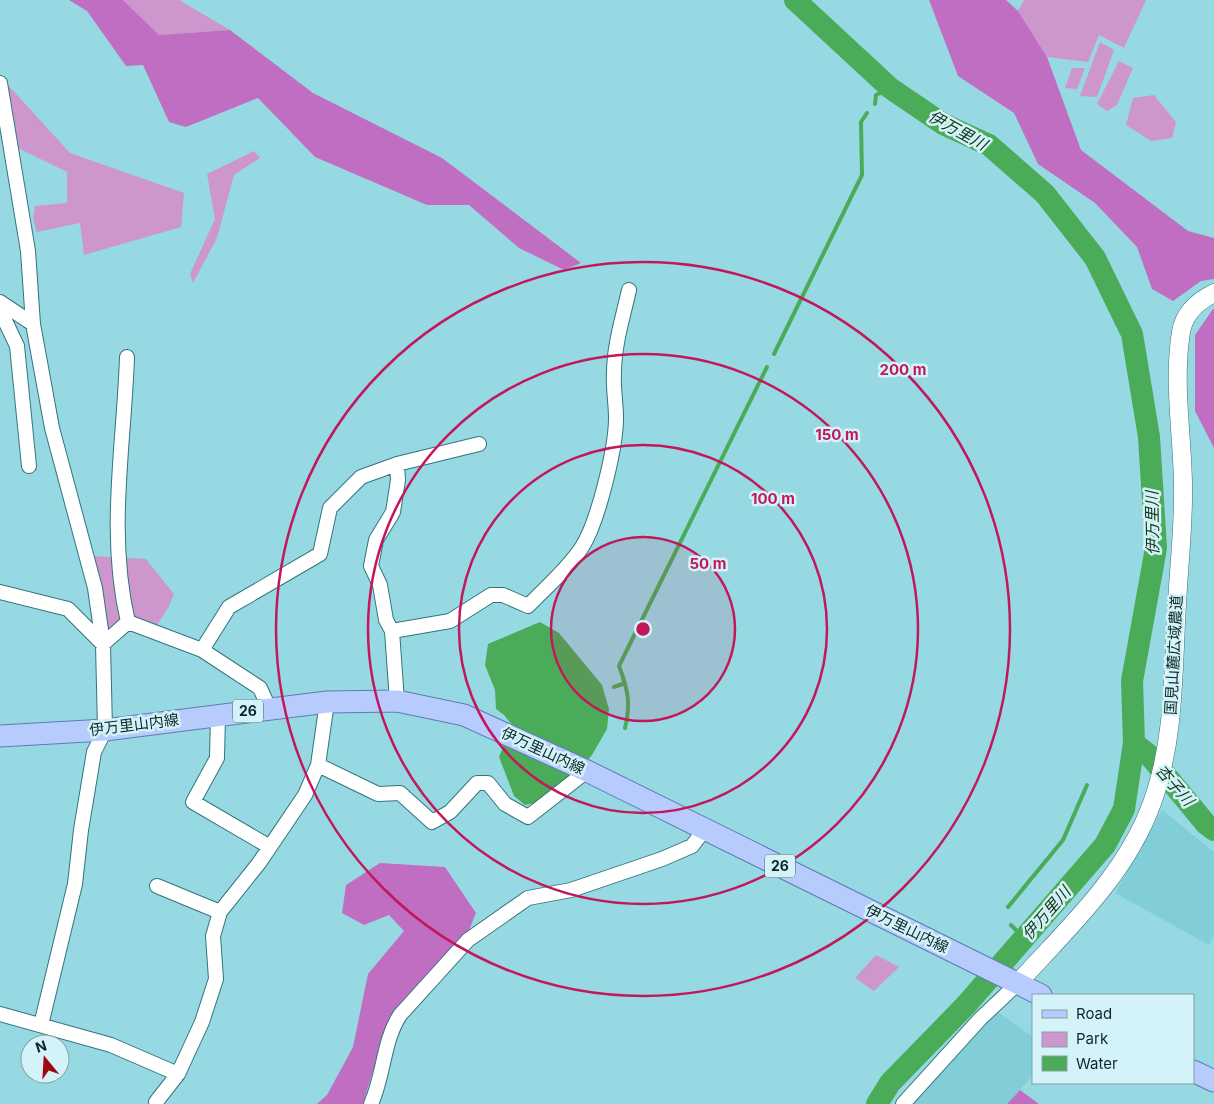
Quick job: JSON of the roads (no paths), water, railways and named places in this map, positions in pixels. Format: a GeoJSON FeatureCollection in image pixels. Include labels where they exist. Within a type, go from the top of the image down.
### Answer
{"type":"FeatureCollection","features":[{"type":"Feature","properties":{"kind":"main road","name":"伊万里山内線"},"geometry":{"type":"LineString","coordinates":[[0,736],[105,730],[327,702],[397,701],[464,715],[587,772],[1039,994]]}},
{"type":"Feature","properties":{"kind":"main road"},"geometry":{"type":"LineString","coordinates":[[1194,1071],[1214,1081]]}},
{"type":"Feature","properties":{"kind":"street"},"geometry":{"type":"LineString","coordinates":[[0,83],[28,251],[33,324],[52,428],[95,588],[103,644],[105,730],[94,752],[81,830],[75,884],[41,1025]]}},
{"type":"Feature","properties":{"kind":"street"},"geometry":{"type":"LineString","coordinates":[[392,631],[450,621],[491,595],[503,595],[528,606],[583,546],[595,519],[615,445],[614,372],[617,344],[629,290]]}},
{"type":"Feature","properties":{"kind":"street","name":"国見山麓広域農道"},"geometry":{"type":"LineString","coordinates":[[1015,983],[1103,890],[1130,848],[1152,803],[1168,736],[1183,485],[1178,372],[1181,330],[1188,313],[1203,298],[1214,293]]}},
{"type":"Feature","properties":{"kind":"street"},"geometry":{"type":"LineString","coordinates":[[0,302],[33,324]]}},
{"type":"Feature","properties":{"kind":"street"},"geometry":{"type":"LineString","coordinates":[[0,310],[16,346],[29,466]]}},
{"type":"Feature","properties":{"kind":"street"},"geometry":{"type":"LineString","coordinates":[[126,357],[125,404],[117,480],[120,587],[128,622]]}},
{"type":"Feature","properties":{"kind":"street"},"geometry":{"type":"LineString","coordinates":[[202,650],[229,607],[320,554],[330,508],[361,477],[397,464],[479,444]]}},
{"type":"Feature","properties":{"kind":"street"},"geometry":{"type":"LineString","coordinates":[[397,464],[398,480],[393,512],[376,540],[371,566],[380,585],[386,620],[392,631],[397,701]]}},
{"type":"Feature","properties":{"kind":"street"},"geometry":{"type":"LineString","coordinates":[[0,592],[68,609],[103,644]]}},
{"type":"Feature","properties":{"kind":"street"},"geometry":{"type":"LineString","coordinates":[[103,644],[128,622]]}},
{"type":"Feature","properties":{"kind":"street"},"geometry":{"type":"LineString","coordinates":[[128,622],[202,650],[260,688],[269,708]]}},
{"type":"Feature","properties":{"kind":"street"},"geometry":{"type":"LineString","coordinates":[[157,1104],[156,1102],[178,1074],[202,1022],[216,979],[213,936],[220,912],[270,847],[305,795],[318,765],[327,702]]}},
{"type":"Feature","properties":{"kind":"street"},"geometry":{"type":"LineString","coordinates":[[218,715],[218,758],[193,802],[270,847]]}},
{"type":"Feature","properties":{"kind":"street"},"geometry":{"type":"LineString","coordinates":[[318,765],[378,794],[400,793],[432,822],[450,812],[477,783],[488,783],[505,804],[528,817],[587,772]]}},
{"type":"Feature","properties":{"kind":"street"},"geometry":{"type":"LineString","coordinates":[[371,1104],[383,1070],[392,1027],[400,1015],[468,940],[528,898],[571,890],[662,859],[692,846],[705,830]]}},
{"type":"Feature","properties":{"kind":"street"},"geometry":{"type":"LineString","coordinates":[[157,886],[220,912]]}},
{"type":"Feature","properties":{"kind":"street"},"geometry":{"type":"LineString","coordinates":[[903,1104],[910,1093],[1015,983]]}},
{"type":"Feature","properties":{"kind":"street"},"geometry":{"type":"LineString","coordinates":[[0,1014],[111,1045],[178,1074]]}},
{"type":"Feature","properties":{"kind":"water"},"geometry":{"type":"Polygon","coordinates":[[[540,622],[559,633],[602,685],[609,709],[607,729],[592,755],[571,778],[536,803],[525,805],[514,796],[499,757],[512,725],[496,709],[495,690],[485,665],[488,644],[540,622]]]}},
{"type":"Feature","properties":{"kind":"waterway","name":"伊万里川"},"geometry":{"type":"LineString","coordinates":[[795,0],[890,88],[943,124],[989,145],[1045,194],[1095,258],[1132,334],[1149,437],[1156,548],[1132,681],[1134,743],[1124,809],[1105,845],[966,1005],[890,1083],[877,1104]]}},
{"type":"Feature","properties":{"kind":"waterway"},"geometry":{"type":"LineString","coordinates":[[875,104],[876,95],[890,88]]}},
{"type":"Feature","properties":{"kind":"waterway"},"geometry":{"type":"LineString","coordinates":[[774,354],[862,175],[861,122],[867,113]]}},
{"type":"Feature","properties":{"kind":"waterway"},"geometry":{"type":"LineString","coordinates":[[625,728],[628,697],[619,666],[767,367]]}},
{"type":"Feature","properties":{"kind":"waterway"},"geometry":{"type":"LineString","coordinates":[[614,687],[625,683]]}},
{"type":"Feature","properties":{"kind":"waterway","name":"杏子川"},"geometry":{"type":"LineString","coordinates":[[1134,743],[1149,755],[1206,824],[1214,830]]}},
{"type":"Feature","properties":{"kind":"waterway"},"geometry":{"type":"LineString","coordinates":[[1008,907],[1063,840],[1087,785]]}},
{"type":"Feature","properties":{"kind":"waterway"},"geometry":{"type":"LineString","coordinates":[[1011,925],[1024,938]]}}]}
